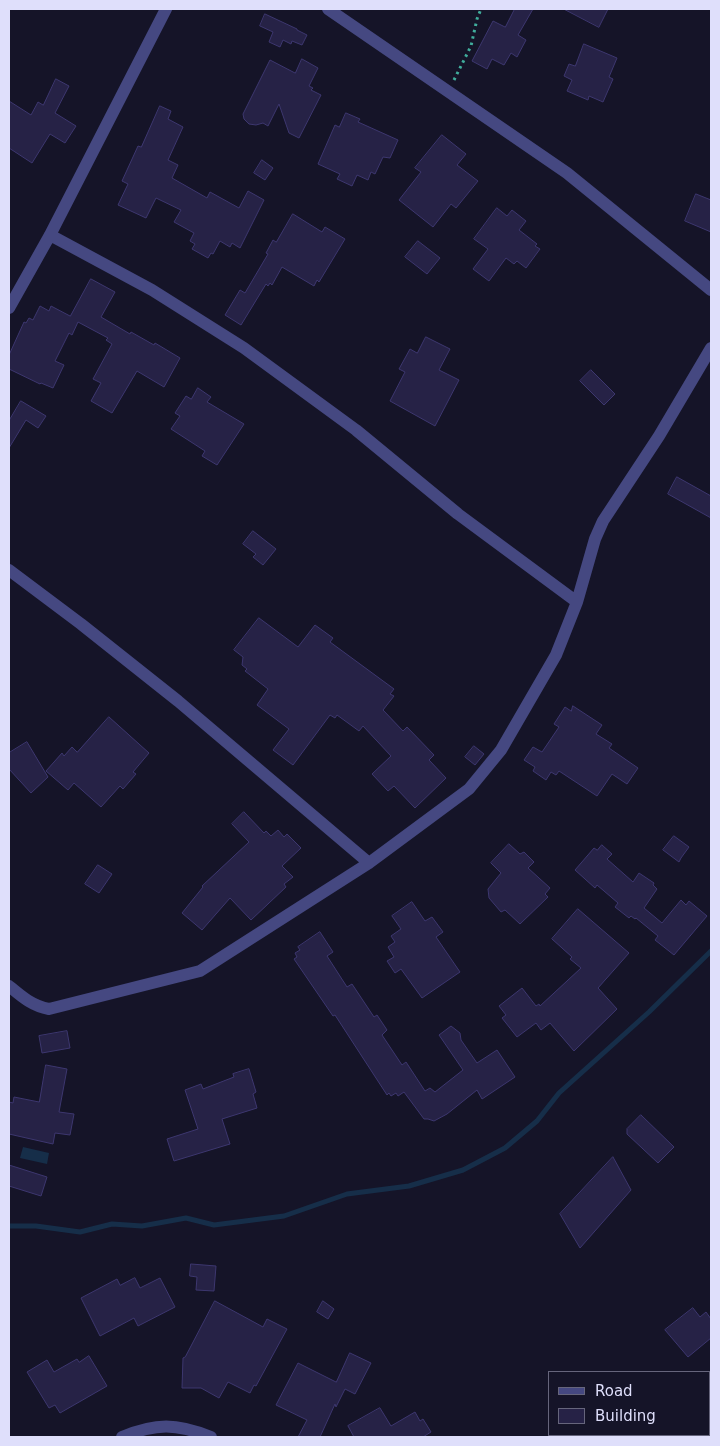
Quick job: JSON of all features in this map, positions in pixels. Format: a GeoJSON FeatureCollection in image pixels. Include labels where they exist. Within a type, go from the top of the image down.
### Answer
{"type":"FeatureCollection","features":[{"type":"Feature","properties":{"kind":"street"},"geometry":{"type":"LineString","coordinates":[[9,308],[50,235],[166,9]]}},
{"type":"Feature","properties":{"kind":"street"},"geometry":{"type":"LineString","coordinates":[[328,9],[567,173],[711,290]]}},
{"type":"Feature","properties":{"kind":"street"},"geometry":{"type":"LineString","coordinates":[[50,235],[152,290],[244,348],[356,430],[458,514],[576,602]]}},
{"type":"Feature","properties":{"kind":"street"},"geometry":{"type":"LineString","coordinates":[[9,986],[29,1002],[38,1007],[48,1009],[186,975],[213,964],[369,864],[470,789],[501,750],[556,655],[576,602],[595,539],[603,521],[659,436],[711,348]]}},
{"type":"Feature","properties":{"kind":"street"},"geometry":{"type":"LineString","coordinates":[[9,570],[178,701],[369,864]]}},
{"type":"Feature","properties":{"kind":"street"},"geometry":{"type":"LineString","coordinates":[[122,1437],[142,1429],[184,1427],[210,1437]]}},
{"type":"Feature","properties":{"kind":"path"},"geometry":{"type":"LineString","coordinates":[[448,91],[471,46],[476,19],[481,9]]}},
{"type":"Feature","properties":{"kind":"water"},"geometry":{"type":"Polygon","coordinates":[[[23,1147],[49,1153],[47,1164],[20,1158],[23,1147]]]}},
{"type":"Feature","properties":{"kind":"building"},"geometry":{"type":"Polygon","coordinates":[[[515,9],[533,9],[518,35],[526,40],[517,57],[511,53],[504,65],[492,59],[487,69],[472,61],[493,21],[505,27],[515,9]]]}},
{"type":"Feature","properties":{"kind":"building"},"geometry":{"type":"Polygon","coordinates":[[[564,9],[608,9],[599,27],[564,9]]]}},
{"type":"Feature","properties":{"kind":"building"},"geometry":{"type":"Polygon","coordinates":[[[265,14],[307,35],[302,45],[292,41],[291,44],[283,40],[280,47],[269,42],[273,32],[260,26],[265,14]]]}},
{"type":"Feature","properties":{"kind":"building"},"geometry":{"type":"Polygon","coordinates":[[[584,44],[617,58],[609,77],[613,79],[603,102],[589,96],[588,100],[567,91],[572,80],[564,76],[569,64],[575,66],[584,44]]]}},
{"type":"Feature","properties":{"kind":"building"},"geometry":{"type":"Polygon","coordinates":[[[302,59],[318,68],[309,86],[313,88],[311,90],[321,95],[299,138],[289,133],[279,104],[268,126],[263,123],[249,124],[244,119],[243,114],[270,60],[295,73],[302,59]]]}},
{"type":"Feature","properties":{"kind":"building"},"geometry":{"type":"Polygon","coordinates":[[[56,79],[69,86],[55,113],[76,126],[65,143],[50,134],[32,163],[9,148],[9,101],[31,115],[38,102],[43,105],[56,79]]]}},
{"type":"Feature","properties":{"kind":"building"},"geometry":{"type":"Polygon","coordinates":[[[160,106],[171,111],[168,119],[183,127],[168,160],[178,165],[172,178],[207,198],[210,192],[239,208],[248,191],[264,200],[240,248],[232,243],[230,247],[220,241],[213,254],[211,253],[208,258],[192,249],[195,244],[190,241],[194,233],[174,222],[181,210],[156,198],[146,218],[118,205],[128,184],[122,181],[138,146],[141,147],[160,106]]]}},
{"type":"Feature","properties":{"kind":"building"},"geometry":{"type":"Polygon","coordinates":[[[346,113],[360,119],[358,122],[398,140],[390,158],[383,157],[375,174],[371,172],[368,180],[357,175],[352,186],[337,179],[340,174],[318,164],[335,125],[339,127],[346,113]]]}},
{"type":"Feature","properties":{"kind":"building"},"geometry":{"type":"Polygon","coordinates":[[[442,135],[466,154],[457,165],[478,181],[456,208],[451,204],[433,227],[399,200],[421,172],[415,168],[442,135]]]}},
{"type":"Feature","properties":{"kind":"building"},"geometry":{"type":"Polygon","coordinates":[[[262,160],[273,168],[265,180],[254,173],[262,160]]]}},
{"type":"Feature","properties":{"kind":"building"},"geometry":{"type":"Polygon","coordinates":[[[696,194],[711,200],[711,232],[685,221],[696,194]]]}},
{"type":"Feature","properties":{"kind":"building"},"geometry":{"type":"Polygon","coordinates":[[[497,208],[507,216],[512,210],[526,221],[519,230],[537,244],[535,246],[540,249],[526,268],[517,261],[514,264],[506,258],[489,281],[473,269],[488,249],[474,239],[497,208]]]}},
{"type":"Feature","properties":{"kind":"building"},"geometry":{"type":"Polygon","coordinates":[[[293,214],[322,232],[325,227],[345,239],[319,282],[317,280],[314,286],[282,267],[272,285],[270,283],[268,286],[266,284],[241,325],[225,315],[240,290],[245,293],[268,254],[266,253],[273,240],[276,242],[293,214]]]}},
{"type":"Feature","properties":{"kind":"building"},"geometry":{"type":"Polygon","coordinates":[[[418,241],[440,258],[427,274],[405,257],[418,241]]]}},
{"type":"Feature","properties":{"kind":"building"},"geometry":{"type":"Polygon","coordinates":[[[91,279],[115,292],[101,317],[130,334],[131,332],[154,345],[155,343],[180,358],[164,387],[137,371],[112,413],[91,401],[101,383],[93,379],[112,344],[106,340],[108,338],[78,322],[72,335],[69,333],[55,361],[64,365],[53,388],[9,369],[9,355],[24,322],[26,323],[29,318],[33,320],[40,306],[49,311],[51,306],[70,316],[91,279]]]}},
{"type":"Feature","properties":{"kind":"building"},"geometry":{"type":"Polygon","coordinates":[[[426,337],[450,349],[439,370],[459,380],[435,426],[390,401],[405,372],[399,369],[410,349],[417,353],[426,337]]]}},
{"type":"Feature","properties":{"kind":"building"},"geometry":{"type":"Polygon","coordinates":[[[591,370],[615,394],[604,405],[580,381],[591,370]]]}},
{"type":"Feature","properties":{"kind":"building"},"geometry":{"type":"Polygon","coordinates":[[[198,388],[211,397],[207,402],[244,424],[217,465],[202,456],[205,451],[171,429],[180,416],[175,413],[186,396],[191,399],[198,388]]]}},
{"type":"Feature","properties":{"kind":"building"},"geometry":{"type":"Polygon","coordinates":[[[21,401],[46,416],[38,428],[26,420],[9,448],[9,421],[21,401]]]}},
{"type":"Feature","properties":{"kind":"building"},"geometry":{"type":"Polygon","coordinates":[[[677,477],[711,496],[711,518],[668,494],[677,477]]]}},
{"type":"Feature","properties":{"kind":"building"},"geometry":{"type":"Polygon","coordinates":[[[253,531],[276,549],[263,565],[253,557],[256,554],[243,544],[253,531]]]}},
{"type":"Feature","properties":{"kind":"building"},"geometry":{"type":"Polygon","coordinates":[[[259,618],[298,647],[315,625],[333,638],[330,642],[394,689],[390,694],[394,696],[383,710],[403,731],[407,727],[434,755],[429,760],[446,778],[415,808],[394,786],[388,791],[372,774],[391,756],[363,726],[359,731],[337,715],[335,718],[330,715],[293,765],[273,750],[289,729],[257,705],[268,689],[245,671],[247,669],[242,665],[243,657],[234,650],[259,618]]]}},
{"type":"Feature","properties":{"kind":"building"},"geometry":{"type":"Polygon","coordinates":[[[573,706],[602,725],[596,734],[612,744],[609,748],[638,768],[627,784],[612,774],[597,796],[559,771],[556,775],[551,772],[546,780],[533,771],[535,767],[524,760],[533,747],[542,752],[559,727],[554,724],[565,707],[571,711],[573,706]]]}},
{"type":"Feature","properties":{"kind":"building"},"geometry":{"type":"Polygon","coordinates":[[[109,717],[149,753],[133,772],[136,774],[123,789],[120,786],[101,807],[74,783],[68,790],[46,771],[62,753],[64,756],[72,747],[77,752],[109,717]]]}},
{"type":"Feature","properties":{"kind":"building"},"geometry":{"type":"Polygon","coordinates":[[[27,742],[48,777],[31,793],[9,769],[9,753],[27,742]]]}},
{"type":"Feature","properties":{"kind":"building"},"geometry":{"type":"Polygon","coordinates":[[[474,746],[484,754],[475,765],[465,757],[474,746]]]}},
{"type":"Feature","properties":{"kind":"building"},"geometry":{"type":"Polygon","coordinates":[[[244,812],[264,833],[266,831],[271,836],[278,830],[284,837],[287,834],[301,848],[282,866],[293,877],[284,884],[286,887],[251,920],[230,898],[202,930],[182,913],[202,886],[249,842],[232,824],[244,812]]]}},
{"type":"Feature","properties":{"kind":"building"},"geometry":{"type":"Polygon","coordinates":[[[674,836],[689,847],[679,862],[663,850],[674,836]]]}},
{"type":"Feature","properties":{"kind":"building"},"geometry":{"type":"Polygon","coordinates":[[[509,844],[520,854],[524,852],[534,862],[528,868],[550,888],[545,894],[548,897],[520,924],[505,910],[501,912],[489,898],[488,889],[501,873],[491,863],[509,844]]]}},
{"type":"Feature","properties":{"kind":"building"},"geometry":{"type":"Polygon","coordinates":[[[602,845],[612,854],[607,859],[633,882],[639,873],[654,883],[653,885],[657,889],[644,908],[662,923],[681,900],[686,905],[689,901],[707,916],[674,955],[655,940],[658,936],[636,918],[631,916],[629,918],[615,907],[618,903],[597,885],[595,888],[575,870],[594,848],[597,850],[602,845]]]}},
{"type":"Feature","properties":{"kind":"building"},"geometry":{"type":"Polygon","coordinates":[[[98,865],[112,874],[99,893],[85,884],[98,865]]]}},
{"type":"Feature","properties":{"kind":"building"},"geometry":{"type":"Polygon","coordinates":[[[412,902],[425,921],[432,917],[443,932],[436,937],[460,972],[422,998],[401,969],[395,973],[387,961],[394,957],[388,947],[395,942],[391,936],[401,929],[392,916],[412,902]]]}},
{"type":"Feature","properties":{"kind":"building"},"geometry":{"type":"Polygon","coordinates":[[[578,909],[629,953],[598,988],[617,1009],[574,1051],[550,1023],[541,1030],[536,1023],[517,1037],[502,1018],[506,1015],[499,1006],[522,988],[536,1006],[539,1004],[540,1006],[581,968],[552,939],[578,909]]]}},
{"type":"Feature","properties":{"kind":"building"},"geometry":{"type":"Polygon","coordinates":[[[320,932],[333,952],[327,956],[347,987],[352,984],[374,1017],[377,1015],[387,1030],[382,1035],[402,1065],[406,1062],[425,1091],[430,1088],[435,1092],[463,1070],[439,1035],[451,1026],[460,1033],[461,1040],[477,1063],[497,1050],[515,1077],[482,1099],[477,1090],[447,1114],[434,1121],[424,1119],[404,1092],[398,1096],[396,1093],[391,1096],[389,1093],[387,1095],[335,1015],[333,1016],[294,959],[297,957],[295,953],[300,950],[298,947],[320,932]]]}},
{"type":"Feature","properties":{"kind":"building"},"geometry":{"type":"Polygon","coordinates":[[[67,1031],[70,1048],[42,1053],[39,1036],[67,1031]]]}},
{"type":"Feature","properties":{"kind":"building"},"geometry":{"type":"Polygon","coordinates":[[[46,1065],[67,1069],[59,1112],[74,1114],[70,1135],[55,1133],[53,1144],[9,1134],[9,1102],[13,1103],[14,1097],[39,1102],[46,1065]]]}},
{"type":"Feature","properties":{"kind":"building"},"geometry":{"type":"Polygon","coordinates":[[[249,1069],[256,1092],[253,1094],[257,1108],[222,1119],[230,1144],[174,1161],[167,1139],[198,1129],[185,1090],[201,1084],[203,1089],[234,1077],[233,1074],[249,1069]]]}},
{"type":"Feature","properties":{"kind":"building"},"geometry":{"type":"Polygon","coordinates":[[[641,1115],[674,1147],[658,1163],[627,1134],[627,1129],[641,1115]]]}},
{"type":"Feature","properties":{"kind":"building"},"geometry":{"type":"Polygon","coordinates":[[[613,1157],[631,1190],[580,1248],[560,1214],[613,1157]]]}},
{"type":"Feature","properties":{"kind":"building"},"geometry":{"type":"Polygon","coordinates":[[[9,1165],[47,1177],[41,1196],[9,1186],[9,1165]]]}},
{"type":"Feature","properties":{"kind":"building"},"geometry":{"type":"Polygon","coordinates":[[[191,1264],[216,1266],[214,1291],[196,1290],[197,1277],[190,1276],[191,1264]]]}},
{"type":"Feature","properties":{"kind":"building"},"geometry":{"type":"Polygon","coordinates":[[[135,1278],[140,1288],[160,1278],[175,1307],[138,1326],[134,1318],[100,1336],[81,1298],[117,1279],[120,1285],[135,1278]]]}},
{"type":"Feature","properties":{"kind":"building"},"geometry":{"type":"Polygon","coordinates":[[[215,1301],[263,1327],[267,1319],[287,1329],[256,1386],[254,1385],[250,1393],[228,1382],[219,1398],[201,1388],[182,1388],[183,1358],[215,1301]]]}},
{"type":"Feature","properties":{"kind":"building"},"geometry":{"type":"Polygon","coordinates":[[[323,1301],[334,1309],[328,1319],[317,1312],[323,1301]]]}},
{"type":"Feature","properties":{"kind":"building"},"geometry":{"type":"Polygon","coordinates":[[[693,1308],[700,1317],[706,1312],[711,1319],[711,1338],[688,1357],[665,1330],[693,1308]]]}},
{"type":"Feature","properties":{"kind":"building"},"geometry":{"type":"Polygon","coordinates":[[[350,1353],[371,1363],[355,1394],[345,1389],[336,1407],[335,1404],[320,1437],[298,1437],[307,1420],[276,1405],[298,1363],[336,1382],[350,1353]]]}},
{"type":"Feature","properties":{"kind":"building"},"geometry":{"type":"Polygon","coordinates":[[[89,1356],[107,1386],[60,1413],[55,1405],[49,1408],[27,1372],[47,1360],[54,1372],[77,1359],[79,1362],[89,1356]]]}},
{"type":"Feature","properties":{"kind":"building"},"geometry":{"type":"Polygon","coordinates":[[[380,1408],[391,1426],[415,1412],[420,1421],[423,1419],[431,1432],[423,1437],[354,1437],[348,1426],[380,1408]]]}},
{"type":"Feature","properties":{"kind":"waterway"},"geometry":{"type":"LineString","coordinates":[[9,1226],[36,1226],[80,1232],[112,1224],[142,1226],[186,1218],[214,1225],[284,1216],[347,1194],[409,1186],[463,1170],[505,1148],[537,1121],[559,1093],[649,1012],[711,951]]}}]}
